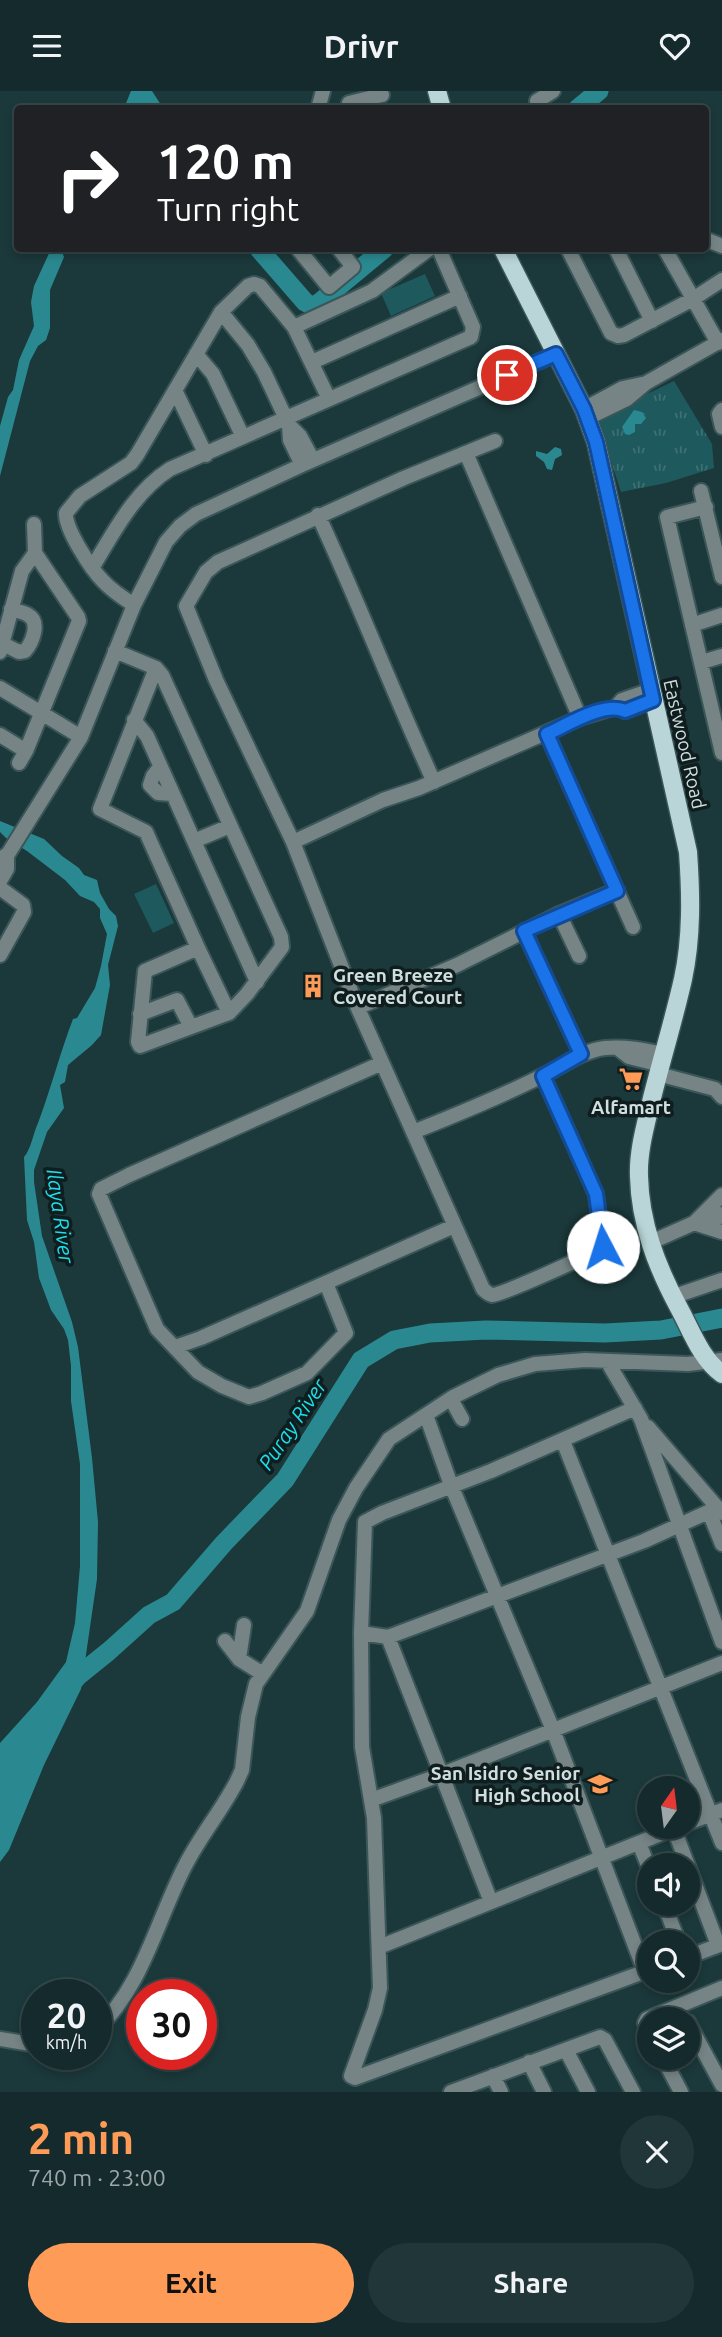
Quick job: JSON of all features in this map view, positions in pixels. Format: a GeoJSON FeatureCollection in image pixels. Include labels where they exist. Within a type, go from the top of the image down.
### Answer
{"type":"FeatureCollection","features":[{"type":"Feature","properties":{"kind":"main road","name":"Eastwood Road"},"geometry":{"type":"LineString","coordinates":[[505,252],[586,413],[601,461],[688,852],[691,920],[683,977],[643,1137],[639,1166],[641,1202],[649,1243],[673,1299],[714,1362]]}},
{"type":"Feature","properties":{"kind":"street"},"geometry":{"type":"LineString","coordinates":[[537,101],[553,91]]}},
{"type":"Feature","properties":{"kind":"street"},"geometry":{"type":"LineString","coordinates":[[350,105],[349,103],[383,98]]}},
{"type":"Feature","properties":{"kind":"street"},"geometry":{"type":"LineString","coordinates":[[300,252],[329,287],[353,267],[341,252]]}},
{"type":"Feature","properties":{"kind":"street"},"geometry":{"type":"LineString","coordinates":[[294,327],[372,291],[425,252]]}},
{"type":"Feature","properties":{"kind":"street"},"geometry":{"type":"LineString","coordinates":[[92,568],[131,506],[155,479],[243,437],[288,422],[329,399],[471,337],[473,327],[440,252]]}},
{"type":"Feature","properties":{"kind":"street"},"geometry":{"type":"LineString","coordinates":[[570,252],[611,333],[618,336],[693,299],[722,279]]}},
{"type":"Feature","properties":{"kind":"street"},"geometry":{"type":"LineString","coordinates":[[618,252],[652,321]]}},
{"type":"Feature","properties":{"kind":"street"},"geometry":{"type":"LineString","coordinates":[[586,413],[623,388],[646,383],[720,342],[667,252]]}},
{"type":"Feature","properties":{"kind":"street"},"geometry":{"type":"LineString","coordinates":[[134,605],[114,592],[92,568],[67,524],[66,513],[80,496],[131,463],[222,312],[248,286],[260,286],[294,327],[329,399]]}},
{"type":"Feature","properties":{"kind":"street"},"geometry":{"type":"LineString","coordinates":[[312,362],[460,296]]}},
{"type":"Feature","properties":{"kind":"street"},"geometry":{"type":"LineString","coordinates":[[222,312],[253,354],[288,422],[300,436],[307,462]]}},
{"type":"Feature","properties":{"kind":"street"},"geometry":{"type":"LineString","coordinates":[[196,354],[213,374],[243,437]]}},
{"type":"Feature","properties":{"kind":"street"},"geometry":{"type":"LineString","coordinates":[[0,881],[7,869],[6,856],[81,737],[134,605],[166,542],[180,526],[196,514],[307,462],[556,354]]}},
{"type":"Feature","properties":{"kind":"street"},"geometry":{"type":"LineString","coordinates":[[175,390],[206,455]]}},
{"type":"Feature","properties":{"kind":"street"},"geometry":{"type":"LineString","coordinates":[[722,410],[719,414],[722,427]]}},
{"type":"Feature","properties":{"kind":"street"},"geometry":{"type":"LineString","coordinates":[[495,441],[318,515],[218,562],[206,572],[186,606],[216,680],[293,842],[382,1063],[454,1226],[483,1289],[494,1295],[603,1247],[596,1194],[543,1076]]}},
{"type":"Feature","properties":{"kind":"street"},"geometry":{"type":"LineString","coordinates":[[466,453],[580,718]]}},
{"type":"Feature","properties":{"kind":"street"},"geometry":{"type":"LineString","coordinates":[[701,491],[722,577]]}},
{"type":"Feature","properties":{"kind":"street"},"geometry":{"type":"LineString","coordinates":[[706,507],[667,517],[692,625],[716,700],[721,743]]}},
{"type":"Feature","properties":{"kind":"street"},"geometry":{"type":"LineString","coordinates":[[318,515],[434,782]]}},
{"type":"Feature","properties":{"kind":"street"},"geometry":{"type":"LineString","coordinates":[[0,736],[23,757],[79,621],[36,553],[34,524]]}},
{"type":"Feature","properties":{"kind":"street"},"geometry":{"type":"LineString","coordinates":[[11,609],[29,615],[34,620],[35,628],[25,652],[1,648],[11,609],[22,571],[36,553]]}},
{"type":"Feature","properties":{"kind":"street"},"geometry":{"type":"LineString","coordinates":[[692,625],[722,615]]}},
{"type":"Feature","properties":{"kind":"street"},"geometry":{"type":"LineString","coordinates":[[115,651],[156,668],[162,675],[281,937],[282,947],[257,982],[229,1013],[140,1046],[138,1042],[145,971],[198,948]]}},
{"type":"Feature","properties":{"kind":"street"},"geometry":{"type":"LineString","coordinates":[[702,662],[722,656]]}},
{"type":"Feature","properties":{"kind":"street"},"geometry":{"type":"LineString","coordinates":[[156,668],[100,809],[146,832],[229,1013]]}},
{"type":"Feature","properties":{"kind":"street"},"geometry":{"type":"LineString","coordinates":[[0,688],[81,737]]}},
{"type":"Feature","properties":{"kind":"street"},"geometry":{"type":"LineString","coordinates":[[293,842],[383,800],[434,782],[580,718],[616,707],[622,700],[652,695]]}},
{"type":"Feature","properties":{"kind":"street"},"geometry":{"type":"LineString","coordinates":[[134,720],[147,736],[257,982]]}},
{"type":"Feature","properties":{"kind":"street"},"geometry":{"type":"LineString","coordinates":[[547,734],[634,927]]}},
{"type":"Feature","properties":{"kind":"street"},"geometry":{"type":"LineString","coordinates":[[194,841],[230,826]]}},
{"type":"Feature","properties":{"kind":"street"},"geometry":{"type":"LineString","coordinates":[[0,888],[23,905],[24,912],[0,955]]}},
{"type":"Feature","properties":{"kind":"street"},"geometry":{"type":"LineString","coordinates":[[359,1007],[457,965],[559,914],[617,891]]}},
{"type":"Feature","properties":{"kind":"street"},"geometry":{"type":"LineString","coordinates":[[559,914],[579,956]]}},
{"type":"Feature","properties":{"kind":"street"},"geometry":{"type":"LineString","coordinates":[[524,931],[581,1054]]}},
{"type":"Feature","properties":{"kind":"street"},"geometry":{"type":"LineString","coordinates":[[140,1014],[177,1000],[191,1027]]}},
{"type":"Feature","properties":{"kind":"street"},"geometry":{"type":"LineString","coordinates":[[413,1132],[543,1076],[581,1054],[606,1048],[633,1047],[661,1065],[715,1089],[722,1097]]}},
{"type":"Feature","properties":{"kind":"street"},"geometry":{"type":"LineString","coordinates":[[326,1283],[346,1333],[307,1373],[262,1394],[249,1397],[198,1372],[157,1329],[99,1194],[101,1189],[210,1137],[382,1063]]}},
{"type":"Feature","properties":{"kind":"street"},"geometry":{"type":"LineString","coordinates":[[700,1225],[722,1195]]}},
{"type":"Feature","properties":{"kind":"street"},"geometry":{"type":"LineString","coordinates":[[649,1243],[700,1225],[722,1214]]}},
{"type":"Feature","properties":{"kind":"street"},"geometry":{"type":"LineString","coordinates":[[700,1225],[722,1232]]}},
{"type":"Feature","properties":{"kind":"street"},"geometry":{"type":"LineString","coordinates":[[174,1347],[201,1338],[454,1226]]}},
{"type":"Feature","properties":{"kind":"street"},"geometry":{"type":"LineString","coordinates":[[673,1299],[722,1280]]}},
{"type":"Feature","properties":{"kind":"street"},"geometry":{"type":"LineString","coordinates":[[112,2013],[138,1971],[186,1864],[242,1770],[248,1717],[256,1684],[307,1611],[339,1520],[356,1488],[389,1440],[451,1399],[498,1375],[536,1364],[585,1360],[688,1364],[714,1362]]}},
{"type":"Feature","properties":{"kind":"street"},"geometry":{"type":"LineString","coordinates":[[607,1361],[638,1414],[716,1511],[722,1544]]}},
{"type":"Feature","properties":{"kind":"street"},"geometry":{"type":"LineString","coordinates":[[451,1399],[462,1419]]}},
{"type":"Feature","properties":{"kind":"street"},"geometry":{"type":"LineString","coordinates":[[637,1975],[353,2078],[351,2075],[375,2010],[380,1987],[374,1818],[362,1747],[361,1633],[365,1522],[451,1485],[638,1414]]}},
{"type":"Feature","properties":{"kind":"street"},"geometry":{"type":"LineString","coordinates":[[638,1414],[722,1641]]}},
{"type":"Feature","properties":{"kind":"street"},"geometry":{"type":"LineString","coordinates":[[426,1415],[451,1485],[553,1730],[600,1858],[637,1947]]}},
{"type":"Feature","properties":{"kind":"street"},"geometry":{"type":"LineString","coordinates":[[563,1441],[659,1688],[716,1812],[722,1843]]}},
{"type":"Feature","properties":{"kind":"street"},"geometry":{"type":"LineString","coordinates":[[361,1633],[388,1637],[716,1511]]}},
{"type":"Feature","properties":{"kind":"street"},"geometry":{"type":"LineString","coordinates":[[239,1659],[244,1625]]}},
{"type":"Feature","properties":{"kind":"street"},"geometry":{"type":"LineString","coordinates":[[388,1637],[491,1902]]}},
{"type":"Feature","properties":{"kind":"street"},"geometry":{"type":"LineString","coordinates":[[225,1641],[239,1659],[263,1674]]}},
{"type":"Feature","properties":{"kind":"street"},"geometry":{"type":"LineString","coordinates":[[371,1800],[722,1663]]}},
{"type":"Feature","properties":{"kind":"street"},"geometry":{"type":"LineString","coordinates":[[379,1947],[649,1839]]}},
{"type":"Feature","properties":{"kind":"street"},"geometry":{"type":"LineString","coordinates":[[684,1839],[720,1945],[700,1952]]}},
{"type":"Feature","properties":{"kind":"street"},"geometry":{"type":"LineString","coordinates":[[639,1843],[643,1853]]}},
{"type":"Feature","properties":{"kind":"street"},"geometry":{"type":"LineString","coordinates":[[675,2007],[721,1991]]}},
{"type":"Feature","properties":{"kind":"street"},"geometry":{"type":"LineString","coordinates":[[455,2091],[528,2062],[603,2037],[633,2092]]}},
{"type":"Feature","properties":{"kind":"street"},"geometry":{"type":"LineString","coordinates":[[0,2039],[21,2042]]}},
{"type":"Feature","properties":{"kind":"street"},"geometry":{"type":"LineString","coordinates":[[700,2045],[722,2085]]}},
{"type":"Feature","properties":{"kind":"street"},"geometry":{"type":"LineString","coordinates":[[566,2050],[588,2092]]}},
{"type":"Feature","properties":{"kind":"street"},"geometry":{"type":"LineString","coordinates":[[528,2062],[544,2092]]}},
{"type":"Feature","properties":{"kind":"street"},"geometry":{"type":"LineString","coordinates":[[669,2070],[681,2092]]}},
{"type":"Feature","properties":{"kind":"street"},"geometry":{"type":"LineString","coordinates":[[493,2076],[501,2092]]}},
{"type":"Feature","properties":{"kind":"green space"},"geometry":{"type":"Polygon","coordinates":[[[425,274],[435,296],[391,316],[381,293],[425,274]]]}},
{"type":"Feature","properties":{"kind":"green space"},"geometry":{"type":"Polygon","coordinates":[[[674,381],[712,444],[714,468],[666,483],[621,492],[597,418],[674,381]]]}},
{"type":"Feature","properties":{"kind":"green space"},"geometry":{"type":"Polygon","coordinates":[[[156,884],[174,923],[153,933],[134,894],[156,884]]]}},
{"type":"Feature","properties":{"kind":"shaded area"},"geometry":{"type":"Polygon","coordinates":[[[131,91],[152,91],[161,105],[125,105],[131,91]]]}},
{"type":"Feature","properties":{"kind":"shaded area"},"geometry":{"type":"Polygon","coordinates":[[[50,252],[62,252],[64,257],[50,290],[50,328],[46,340],[38,346],[30,361],[0,476],[0,426],[8,397],[13,390],[19,360],[34,326],[31,302],[34,286],[50,252]]]}},
{"type":"Feature","properties":{"kind":"shaded area"},"geometry":{"type":"Polygon","coordinates":[[[634,410],[642,412],[646,418],[641,424],[635,424],[635,432],[625,434],[622,427],[634,410]]]}},
{"type":"Feature","properties":{"kind":"shaded area"},"geometry":{"type":"Polygon","coordinates":[[[555,447],[561,449],[562,455],[555,459],[552,470],[547,469],[544,462],[536,456],[536,451],[547,454],[555,447]]]}},
{"type":"Feature","properties":{"kind":"shaded area"},"geometry":{"type":"Polygon","coordinates":[[[0,821],[44,839],[84,875],[97,880],[100,893],[116,916],[118,926],[108,965],[110,985],[101,1035],[68,1065],[65,1082],[60,1085],[64,1108],[47,1132],[34,1170],[42,1236],[78,1347],[98,1522],[97,1579],[81,1689],[44,1765],[9,1850],[0,1862],[0,1743],[37,1702],[66,1662],[75,1623],[80,1566],[80,1464],[71,1401],[68,1340],[51,1310],[39,1278],[34,1242],[27,1220],[24,1157],[73,1019],[77,1018],[95,988],[107,934],[100,918],[100,909],[94,902],[80,896],[65,880],[6,838],[0,832],[0,821]]]}},
{"type":"Feature","properties":{"kind":"waterway"},"geometry":{"type":"LineString","coordinates":[[582,105],[599,91]]}},
{"type":"Feature","properties":{"kind":"waterway"},"geometry":{"type":"LineString","coordinates":[[262,252],[305,302],[314,307],[380,252]]}},
{"type":"Feature","properties":{"kind":"waterway","name":"Puray River"},"geometry":{"type":"LineString","coordinates":[[67,1689],[78,1676],[149,1615],[173,1602],[224,1543],[285,1480],[361,1360],[394,1340],[430,1333],[486,1330],[605,1333],[661,1330],[722,1318]]}},
{"type":"Feature","properties":{"kind":"place","name":"Green Breeze Covered Court"},"geometry":{"type":"Point","coordinates":[313,986]}},
{"type":"Feature","properties":{"kind":"place","name":"Alfamart"},"geometry":{"type":"Point","coordinates":[631,1079]}},
{"type":"Feature","properties":{"kind":"place","name":"San Isidro Senior High School"},"geometry":{"type":"Point","coordinates":[600,1784]}},
{"type":"Feature","properties":{"kind":"route"},"geometry":{"type":"LineString","coordinates":[[507,375],[556,354],[584,409],[601,461],[653,700],[625,711],[616,707],[580,718],[547,734],[617,891],[524,931],[581,1054],[543,1076],[596,1194],[603,1247]]}},
{"type":"Feature","properties":{"kind":"water label","name":"Ilaya River"},"geometry":{"type":"Point","coordinates":[61,1216]}}]}
